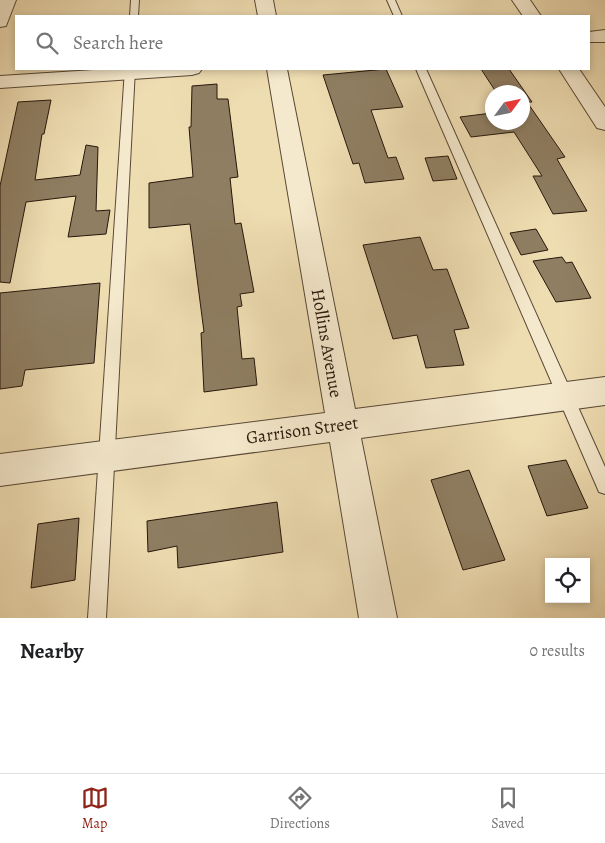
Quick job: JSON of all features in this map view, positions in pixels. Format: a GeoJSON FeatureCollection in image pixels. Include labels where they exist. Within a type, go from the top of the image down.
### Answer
{"type":"FeatureCollection","features":[{"type":"Feature","properties":{"kind":"street"},"geometry":{"type":"LineString","coordinates":[[0,22],[7,0]]}},
{"type":"Feature","properties":{"kind":"street"},"geometry":{"type":"LineString","coordinates":[[264,0],[267,15]]}},
{"type":"Feature","properties":{"kind":"street"},"geometry":{"type":"LineString","coordinates":[[521,0],[531,15]]}},
{"type":"Feature","properties":{"kind":"street"},"geometry":{"type":"LineString","coordinates":[[590,37],[605,36]]}},
{"type":"Feature","properties":{"kind":"street"},"geometry":{"type":"LineString","coordinates":[[0,82],[161,70]]}},
{"type":"Feature","properties":{"kind":"street","name":"Hollins Avenue"},"geometry":{"type":"LineString","coordinates":[[277,70],[378,618]]}},
{"type":"Feature","properties":{"kind":"street"},"geometry":{"type":"LineString","coordinates":[[570,70],[605,123]]}},
{"type":"Feature","properties":{"kind":"street","name":"Garrison Street"},"geometry":{"type":"LineString","coordinates":[[0,470],[605,391]]}},
{"type":"Feature","properties":{"kind":"lane"},"geometry":{"type":"LineString","coordinates":[[134,15],[135,0]]}},
{"type":"Feature","properties":{"kind":"lane"},"geometry":{"type":"LineString","coordinates":[[391,0],[398,15]]}},
{"type":"Feature","properties":{"kind":"lane"},"geometry":{"type":"LineString","coordinates":[[421,70],[605,486]]}},
{"type":"Feature","properties":{"kind":"lane"},"geometry":{"type":"LineString","coordinates":[[97,618],[130,71]]}},
{"type":"Feature","properties":{"kind":"building"},"geometry":{"type":"Polygon","coordinates":[[[386,70],[403,107],[371,110],[388,158],[396,157],[404,179],[365,183],[359,163],[353,164],[323,75],[386,70]]]}},
{"type":"Feature","properties":{"kind":"building"},"geometry":{"type":"Polygon","coordinates":[[[482,70],[510,70],[520,85],[491,85],[482,70]]]}},
{"type":"Feature","properties":{"kind":"building"},"geometry":{"type":"Polygon","coordinates":[[[217,84],[217,99],[228,99],[238,177],[230,178],[235,224],[241,223],[254,292],[240,294],[242,306],[237,307],[242,359],[254,358],[257,385],[204,392],[201,333],[204,332],[190,224],[149,228],[149,183],[193,177],[189,127],[191,127],[192,86],[217,84]]]}},
{"type":"Feature","properties":{"kind":"building"},"geometry":{"type":"Polygon","coordinates":[[[51,100],[44,134],[42,134],[35,180],[80,175],[86,145],[98,147],[96,211],[110,210],[106,234],[68,237],[76,196],[26,202],[10,283],[0,282],[0,186],[18,102],[51,100]]]}},
{"type":"Feature","properties":{"kind":"building"},"geometry":{"type":"Polygon","coordinates":[[[530,106],[565,157],[557,159],[587,211],[553,214],[533,176],[542,176],[514,132],[471,137],[460,117],[485,114],[485,130],[530,130],[530,106]]]}},
{"type":"Feature","properties":{"kind":"building"},"geometry":{"type":"Polygon","coordinates":[[[448,156],[457,179],[433,181],[425,158],[448,156]]]}},
{"type":"Feature","properties":{"kind":"building"},"geometry":{"type":"Polygon","coordinates":[[[536,229],[548,250],[521,255],[510,233],[536,229]]]}},
{"type":"Feature","properties":{"kind":"building"},"geometry":{"type":"Polygon","coordinates":[[[420,237],[433,270],[447,269],[469,328],[454,330],[464,365],[426,368],[417,335],[393,339],[363,245],[420,237]]]}},
{"type":"Feature","properties":{"kind":"building"},"geometry":{"type":"Polygon","coordinates":[[[562,257],[566,263],[572,262],[591,298],[556,302],[533,261],[562,257]]]}},
{"type":"Feature","properties":{"kind":"building"},"geometry":{"type":"Polygon","coordinates":[[[100,283],[94,363],[25,370],[22,386],[0,389],[0,293],[100,283]]]}},
{"type":"Feature","properties":{"kind":"building"},"geometry":{"type":"Polygon","coordinates":[[[566,460],[588,508],[547,516],[528,466],[566,460]]]}},
{"type":"Feature","properties":{"kind":"building"},"geometry":{"type":"Polygon","coordinates":[[[469,470],[505,560],[463,570],[431,480],[469,470]]]}},
{"type":"Feature","properties":{"kind":"building"},"geometry":{"type":"Polygon","coordinates":[[[277,502],[283,552],[178,568],[177,546],[148,552],[147,521],[277,502]]]}},
{"type":"Feature","properties":{"kind":"building"},"geometry":{"type":"Polygon","coordinates":[[[79,518],[75,580],[31,588],[38,524],[79,518]]]}}]}
